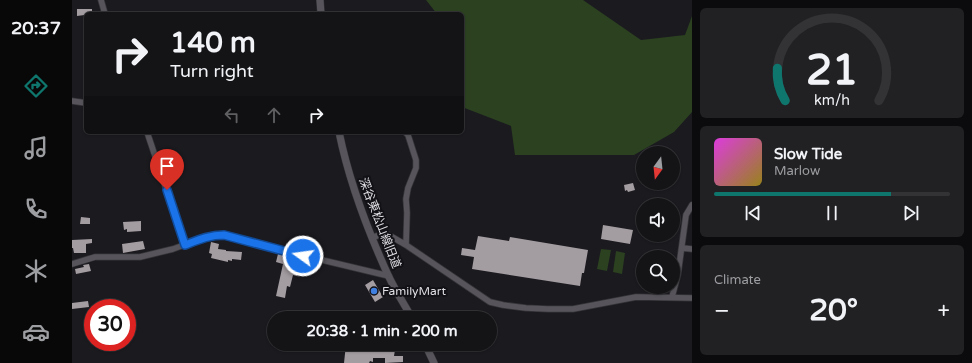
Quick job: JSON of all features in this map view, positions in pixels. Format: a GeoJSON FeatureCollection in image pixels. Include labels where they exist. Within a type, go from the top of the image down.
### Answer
{"type":"FeatureCollection","features":[{"type":"Feature","properties":{"kind":"street"},"geometry":{"type":"LineString","coordinates":[[100,0],[104,12]]}},
{"type":"Feature","properties":{"kind":"street"},"geometry":{"type":"LineString","coordinates":[[320,0],[322,12]]}},
{"type":"Feature","properties":{"kind":"street"},"geometry":{"type":"LineString","coordinates":[[72,101],[84,103]]}},
{"type":"Feature","properties":{"kind":"street"},"geometry":{"type":"LineString","coordinates":[[148,134],[185,245]]}},
{"type":"Feature","properties":{"kind":"street","name":"深谷東松山線旧道"},"geometry":{"type":"LineString","coordinates":[[339,134],[347,165],[372,237],[389,276],[408,311]]}},
{"type":"Feature","properties":{"kind":"street"},"geometry":{"type":"LineString","coordinates":[[406,245],[406,199],[416,168],[416,160],[407,134]]}},
{"type":"Feature","properties":{"kind":"street"},"geometry":{"type":"LineString","coordinates":[[672,298],[678,274],[686,215],[692,205]]}},
{"type":"Feature","properties":{"kind":"street"},"geometry":{"type":"LineString","coordinates":[[685,221],[692,222]]}},
{"type":"Feature","properties":{"kind":"street"},"geometry":{"type":"LineString","coordinates":[[372,237],[387,234],[406,245],[490,302],[503,305],[548,309],[573,309],[636,297],[692,298]]}},
{"type":"Feature","properties":{"kind":"street"},"geometry":{"type":"LineString","coordinates":[[72,264],[95,257],[140,257],[185,245],[214,235],[224,235],[389,276]]}},
{"type":"Feature","properties":{"kind":"street"},"geometry":{"type":"LineString","coordinates":[[682,248],[692,249]]}},
{"type":"Feature","properties":{"kind":"street"},"geometry":{"type":"LineString","coordinates":[[428,351],[434,363]]}},
{"type":"Feature","properties":{"kind":"green space"},"geometry":{"type":"Polygon","coordinates":[[[426,0],[583,0],[641,40],[685,35],[692,16],[692,112],[674,132],[650,146],[636,146],[636,154],[634,155],[515,155],[511,126],[464,108],[464,12],[435,12],[426,0]]]}},
{"type":"Feature","properties":{"kind":"green space"},"geometry":{"type":"Polygon","coordinates":[[[601,249],[611,250],[607,271],[597,269],[601,249]]]}},
{"type":"Feature","properties":{"kind":"green space"},"geometry":{"type":"Polygon","coordinates":[[[616,251],[625,253],[622,274],[613,272],[616,251]]]}},
{"type":"Feature","properties":{"kind":"building"},"geometry":{"type":"Polygon","coordinates":[[[77,9],[92,9],[92,12],[84,12],[84,15],[77,16],[77,9]]]}},
{"type":"Feature","properties":{"kind":"building"},"geometry":{"type":"Polygon","coordinates":[[[633,183],[635,190],[628,192],[627,190],[625,191],[624,185],[633,183]]]}},
{"type":"Feature","properties":{"kind":"building"},"geometry":{"type":"Polygon","coordinates":[[[81,217],[90,218],[90,224],[80,224],[81,217]]]}},
{"type":"Feature","properties":{"kind":"building"},"geometry":{"type":"Polygon","coordinates":[[[141,221],[141,231],[127,232],[127,229],[124,230],[123,222],[141,221]]]}},
{"type":"Feature","properties":{"kind":"building"},"geometry":{"type":"Polygon","coordinates":[[[603,225],[633,230],[630,244],[601,239],[603,225]]]}},
{"type":"Feature","properties":{"kind":"building"},"geometry":{"type":"Polygon","coordinates":[[[478,236],[509,241],[510,237],[588,250],[580,286],[472,269],[474,257],[461,255],[462,248],[475,250],[478,236]]]}},
{"type":"Feature","properties":{"kind":"building"},"geometry":{"type":"Polygon","coordinates":[[[92,239],[92,243],[86,244],[86,253],[74,253],[72,248],[72,240],[92,239]]]}},
{"type":"Feature","properties":{"kind":"building"},"geometry":{"type":"Polygon","coordinates":[[[143,241],[145,249],[123,253],[122,244],[143,241]]]}},
{"type":"Feature","properties":{"kind":"building"},"geometry":{"type":"Polygon","coordinates":[[[211,242],[219,244],[218,249],[242,252],[241,260],[232,259],[232,261],[228,260],[228,262],[211,258],[212,254],[209,253],[211,242]]]}},
{"type":"Feature","properties":{"kind":"building"},"geometry":{"type":"Polygon","coordinates":[[[278,254],[304,260],[301,266],[299,266],[297,276],[293,275],[290,287],[287,286],[285,298],[276,296],[283,264],[276,262],[278,254]]]}},
{"type":"Feature","properties":{"kind":"building"},"geometry":{"type":"Polygon","coordinates":[[[89,264],[91,271],[76,274],[75,269],[89,264]]]}},
{"type":"Feature","properties":{"kind":"building","name":"FamilyMart"},"geometry":{"type":"Polygon","coordinates":[[[373,280],[383,297],[375,302],[365,285],[373,280]]]}},
{"type":"Feature","properties":{"kind":"building"},"geometry":{"type":"Polygon","coordinates":[[[84,302],[84,308],[72,309],[72,303],[84,302]]]}},
{"type":"Feature","properties":{"kind":"building"},"geometry":{"type":"Polygon","coordinates":[[[345,351],[395,351],[394,356],[403,356],[403,362],[385,363],[385,358],[373,358],[373,362],[370,361],[369,363],[344,363],[345,351]]]}},
{"type":"Feature","properties":{"kind":"place","name":"FamilyMart"},"geometry":{"type":"Point","coordinates":[374,291]}},
{"type":"Feature","properties":{"kind":"route"},"geometry":{"type":"LineString","coordinates":[[167,190],[185,245],[214,235],[224,235],[303,256]]}}]}
